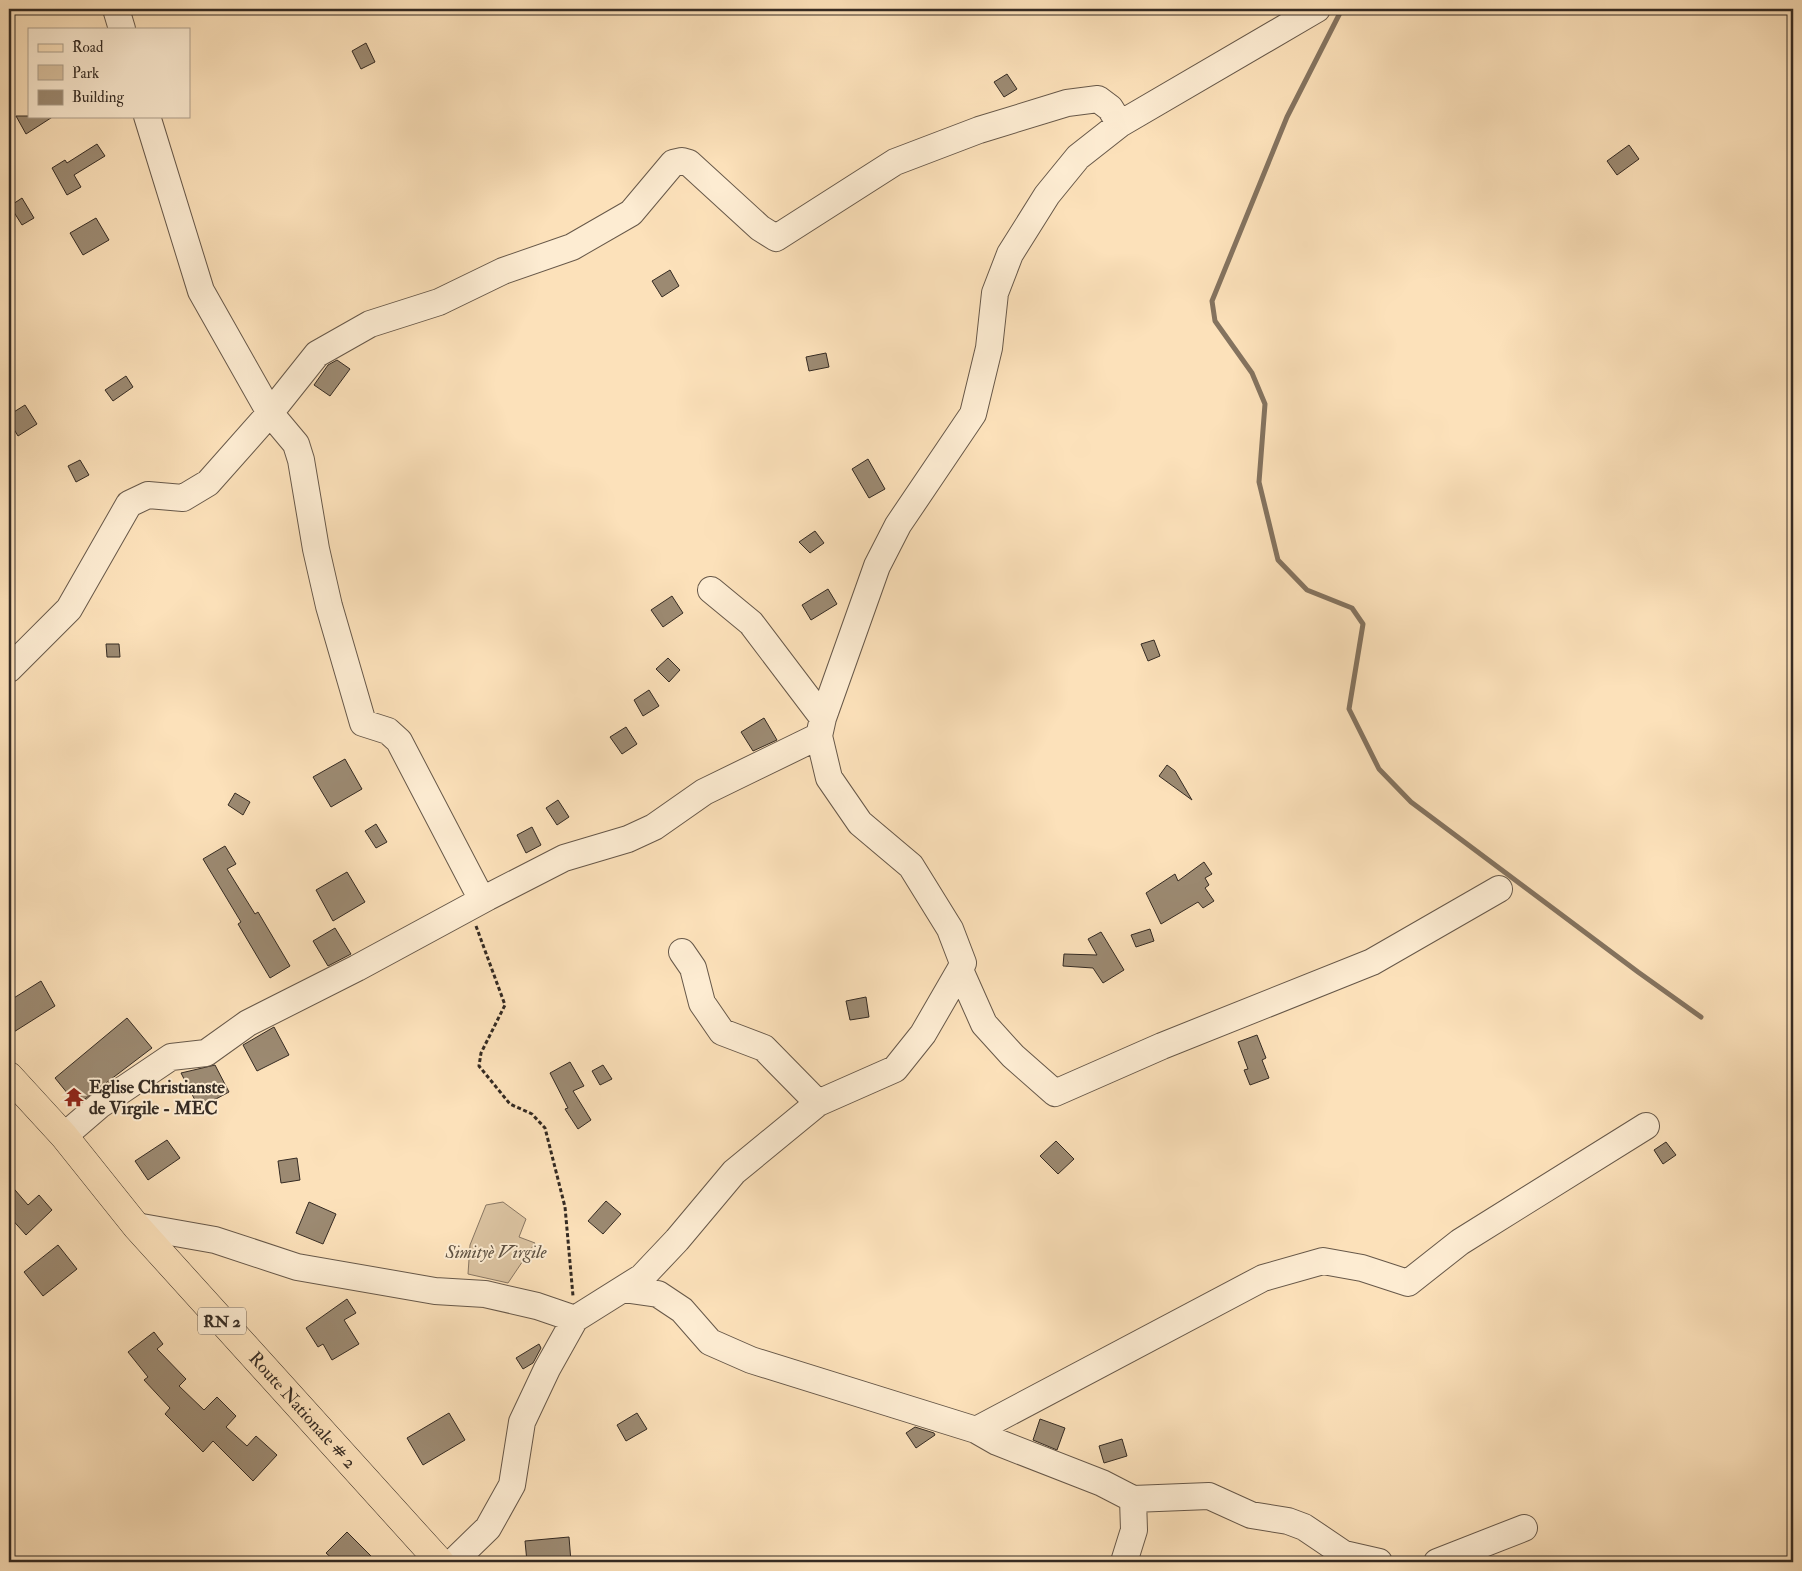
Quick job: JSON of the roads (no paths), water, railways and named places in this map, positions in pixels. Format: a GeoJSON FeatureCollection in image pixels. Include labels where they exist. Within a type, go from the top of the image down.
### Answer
{"type":"FeatureCollection","features":[{"type":"Feature","properties":{"kind":"main road","name":"Route Nationale # 2"},"geometry":{"type":"LineString","coordinates":[[9,1076],[64,1136],[136,1226],[457,1560]]}},
{"type":"Feature","properties":{"kind":"street"},"geometry":{"type":"LineString","coordinates":[[116,9],[122,28]]}},
{"type":"Feature","properties":{"kind":"street"},"geometry":{"type":"LineString","coordinates":[[64,1136],[100,1105],[172,1057],[206,1053],[248,1023],[357,968],[564,858],[628,839],[654,827],[704,792],[821,727],[876,566],[898,525],[973,414],[989,348],[995,293],[1010,254],[1047,195],[1078,156],[1120,124],[1317,9]]}},
{"type":"Feature","properties":{"kind":"street"},"geometry":{"type":"LineString","coordinates":[[9,668],[69,608],[129,504],[148,495],[183,498],[208,483],[270,413],[317,354],[370,324],[439,302],[503,271],[572,247],[631,212],[673,164],[682,161],[689,163],[760,228],[776,238],[895,162],[979,130],[1067,103],[1098,98],[1110,108],[1120,124]]}},
{"type":"Feature","properties":{"kind":"street"},"geometry":{"type":"LineString","coordinates":[[148,118],[201,291],[270,413],[296,444],[301,460],[316,549],[329,606],[363,723],[388,731],[399,741],[485,899]]}},
{"type":"Feature","properties":{"kind":"street"},"geometry":{"type":"LineString","coordinates":[[457,1560],[488,1528],[512,1485],[522,1422],[547,1369],[575,1319],[642,1277],[734,1172],[818,1103],[895,1069],[923,1034],[963,964],[950,929],[911,866],[860,823],[829,778],[821,727],[751,624],[711,590]]}},
{"type":"Feature","properties":{"kind":"street"},"geometry":{"type":"LineString","coordinates":[[960,970],[984,1024],[1013,1056],[1055,1093],[1162,1046],[1372,962],[1499,889]]}},
{"type":"Feature","properties":{"kind":"street"},"geometry":{"type":"LineString","coordinates":[[682,952],[692,968],[702,1004],[722,1032],[764,1048],[818,1103]]}},
{"type":"Feature","properties":{"kind":"street"},"geometry":{"type":"LineString","coordinates":[[976,1430],[1263,1278],[1323,1261],[1362,1268],[1408,1283],[1460,1242],[1646,1126]]}},
{"type":"Feature","properties":{"kind":"street"},"geometry":{"type":"LineString","coordinates":[[136,1226],[216,1240],[297,1267],[435,1291],[486,1294],[537,1306],[575,1319]]}},
{"type":"Feature","properties":{"kind":"street"},"geometry":{"type":"LineString","coordinates":[[623,1289],[658,1294],[682,1310],[710,1342],[751,1360],[976,1430],[997,1442],[1102,1483],[1133,1499],[1209,1496],[1250,1515],[1288,1521],[1304,1527],[1344,1554],[1379,1562]]}},
{"type":"Feature","properties":{"kind":"street"},"geometry":{"type":"LineString","coordinates":[[1124,1562],[1134,1530],[1133,1499]]}},
{"type":"Feature","properties":{"kind":"street"},"geometry":{"type":"LineString","coordinates":[[1437,1562],[1524,1528]]}},
{"type":"Feature","properties":{"kind":"waterway"},"geometry":{"type":"LineString","coordinates":[[1342,9],[1287,117],[1212,301],[1215,321],[1252,373],[1265,404],[1259,482],[1278,560],[1307,590],[1352,608],[1363,624],[1349,709],[1379,769],[1411,802],[1701,1017]]}},
{"type":"Feature","properties":{"kind":"place","name":"Eglise Christianste de Virgile - MEC"},"geometry":{"type":"Point","coordinates":[74,1097]}},
{"type":"Feature","properties":{"kind":"park label","name":"Simityè Virgile"},"geometry":{"type":"Point","coordinates":[496,1252]}}]}
